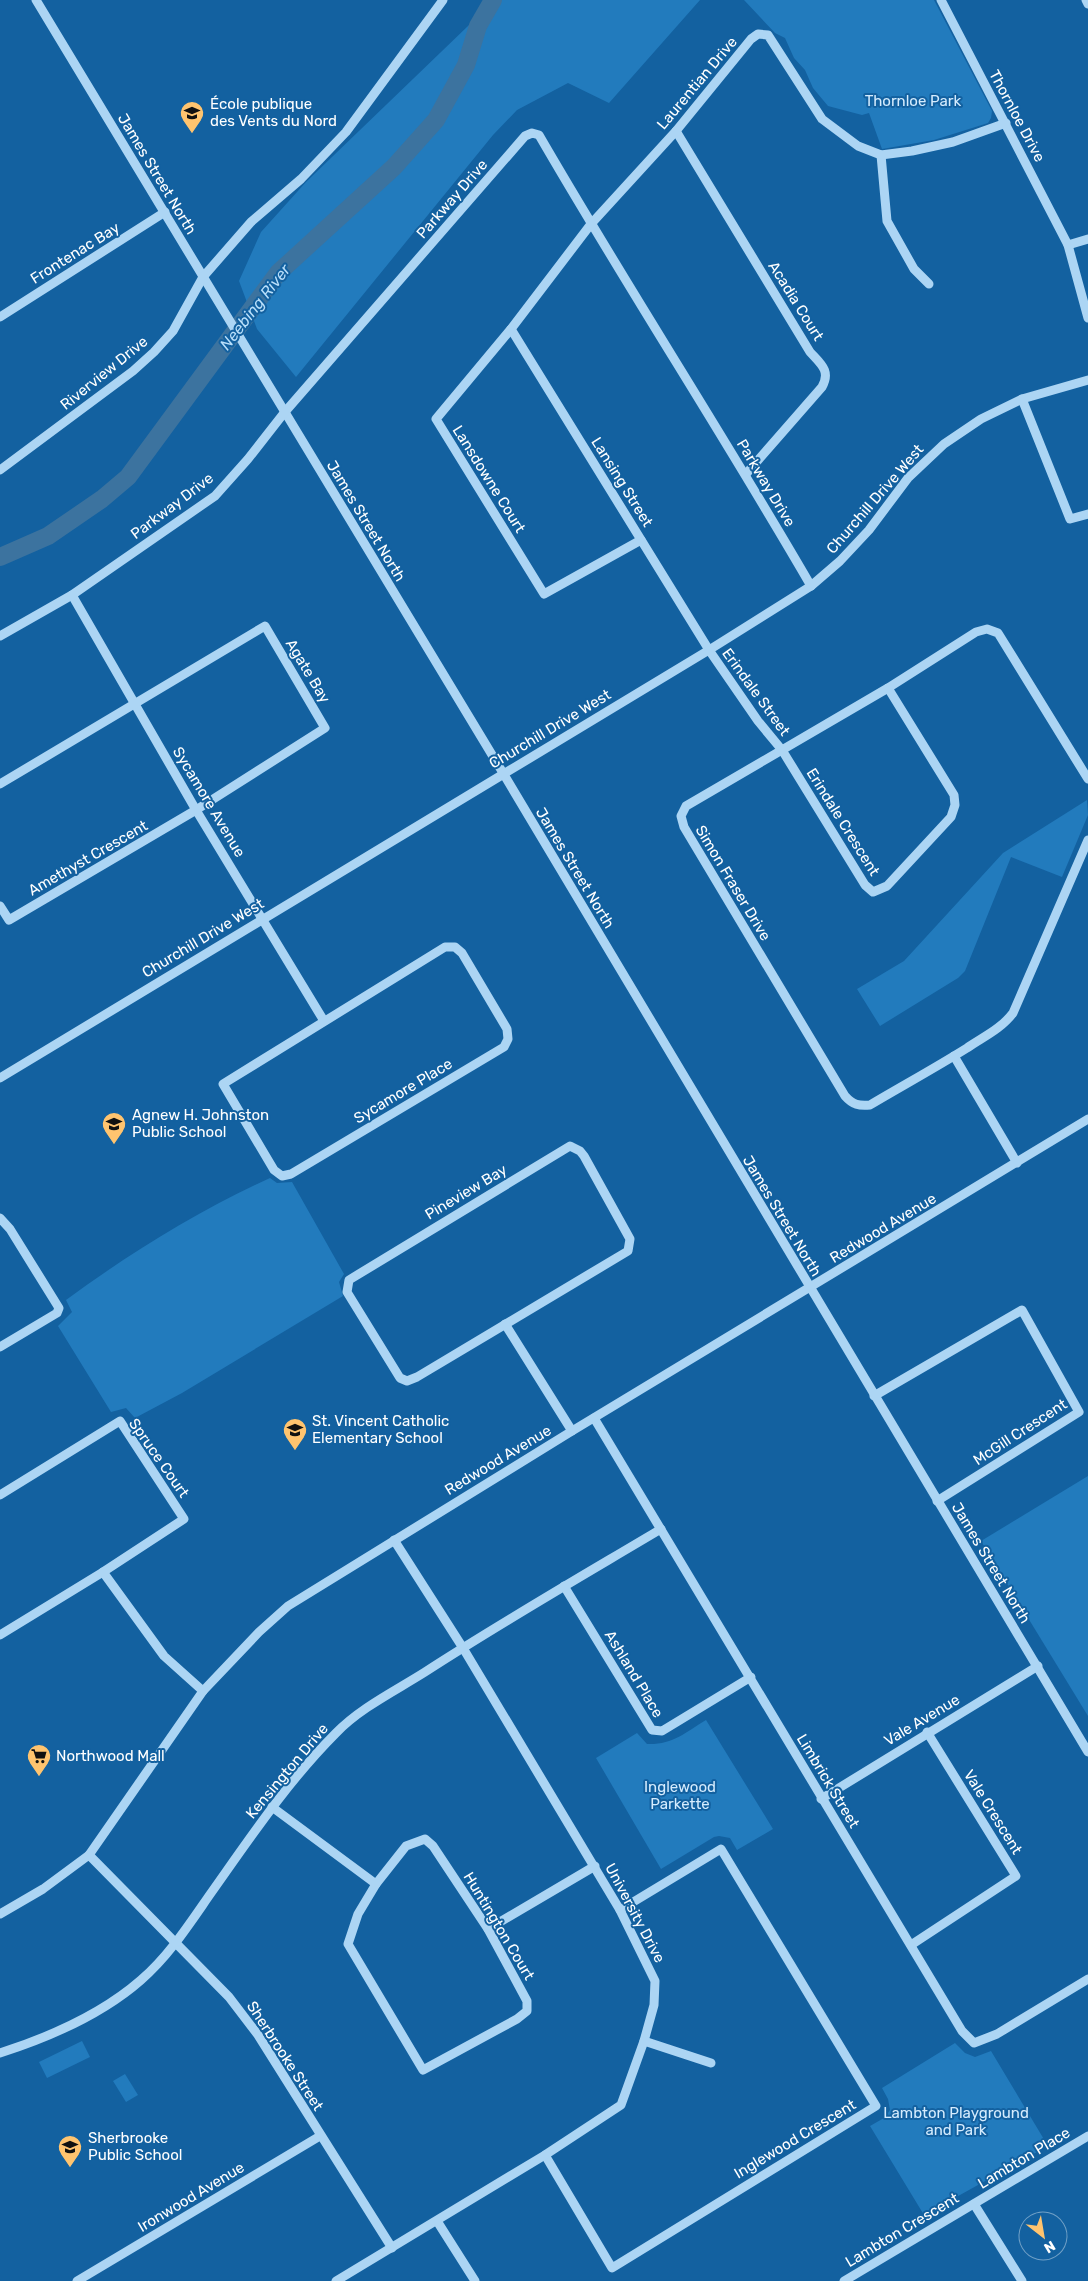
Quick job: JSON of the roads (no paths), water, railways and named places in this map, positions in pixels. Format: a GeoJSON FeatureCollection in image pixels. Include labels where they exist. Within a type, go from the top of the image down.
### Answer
{"type":"FeatureCollection","features":[{"type":"Feature","properties":{"kind":"street","name":"James Street North"},"geometry":{"type":"LineString","coordinates":[[36,0],[1088,1752]]}},
{"type":"Feature","properties":{"kind":"street","name":"Riverview Drive"},"geometry":{"type":"LineString","coordinates":[[0,470],[133,371],[154,352],[173,331],[203,277],[251,222],[301,178],[346,132],[443,0]]}},
{"type":"Feature","properties":{"kind":"street","name":"Thornloe Drive"},"geometry":{"type":"LineString","coordinates":[[941,0],[1006,122],[1068,245],[1088,318]]}},
{"type":"Feature","properties":{"kind":"street"},"geometry":{"type":"LineString","coordinates":[[1086,0],[1088,4]]}},
{"type":"Feature","properties":{"kind":"street","name":"Laurentian Drive"},"geometry":{"type":"LineString","coordinates":[[591,224],[676,131],[751,39],[763,33],[768,34],[822,119],[852,142],[881,155]]}},
{"type":"Feature","properties":{"kind":"street"},"geometry":{"type":"LineString","coordinates":[[929,284],[914,269],[886,221],[881,155],[912,151],[953,142],[1006,122]]}},
{"type":"Feature","properties":{"kind":"street","name":"Acadia Court"},"geometry":{"type":"LineString","coordinates":[[676,131],[810,352],[826,369],[827,378],[822,387],[746,474]]}},
{"type":"Feature","properties":{"kind":"street","name":"Parkway Drive"},"geometry":{"type":"LineString","coordinates":[[0,636],[72,595],[215,496],[248,459],[284,413],[525,136],[532,133],[539,136],[591,224],[746,474],[811,586]]}},
{"type":"Feature","properties":{"kind":"street","name":"Frontenac Bay"},"geometry":{"type":"LineString","coordinates":[[0,316],[165,212]]}},
{"type":"Feature","properties":{"kind":"street","name":"Lansdowne Court"},"geometry":{"type":"LineString","coordinates":[[591,224],[511,329],[436,419],[544,594],[641,540]]}},
{"type":"Feature","properties":{"kind":"street"},"geometry":{"type":"LineString","coordinates":[[1068,245],[1088,239]]}},
{"type":"Feature","properties":{"kind":"street","name":"Lansing Street"},"geometry":{"type":"LineString","coordinates":[[511,329],[709,650]]}},
{"type":"Feature","properties":{"kind":"street","name":"Churchill Drive West"},"geometry":{"type":"LineString","coordinates":[[0,1078],[709,650],[811,586],[840,562],[869,530],[908,478],[944,444],[982,419],[1022,399],[1088,380]]}},
{"type":"Feature","properties":{"kind":"street"},"geometry":{"type":"LineString","coordinates":[[1022,399],[1070,519],[1088,514]]}},
{"type":"Feature","properties":{"kind":"street","name":"Sycamore Avenue"},"geometry":{"type":"LineString","coordinates":[[72,595],[196,810],[324,1021]]}},
{"type":"Feature","properties":{"kind":"street","name":"Agate Bay"},"geometry":{"type":"LineString","coordinates":[[136,704],[265,626],[325,728],[196,810]]}},
{"type":"Feature","properties":{"kind":"street","name":"Simon Fraser Drive"},"geometry":{"type":"LineString","coordinates":[[1088,779],[994,630],[987,629],[976,632],[888,688],[686,806],[681,816],[684,827],[851,1102],[860,1106],[870,1104],[954,1056],[1000,1027],[1013,1013],[1088,840]]}},
{"type":"Feature","properties":{"kind":"street","name":"Erindale Street"},"geometry":{"type":"LineString","coordinates":[[709,650],[758,721],[782,750]]}},
{"type":"Feature","properties":{"kind":"street","name":"Erindale Crescent"},"geometry":{"type":"LineString","coordinates":[[782,750],[865,885],[873,892],[880,891],[887,886],[951,817],[955,806],[953,793],[888,688]]}},
{"type":"Feature","properties":{"kind":"street"},"geometry":{"type":"LineString","coordinates":[[0,784],[136,704]]}},
{"type":"Feature","properties":{"kind":"street","name":"Amethyst Crescent"},"geometry":{"type":"LineString","coordinates":[[0,906],[9,920],[196,810]]}},
{"type":"Feature","properties":{"kind":"street","name":"Sycamore Place"},"geometry":{"type":"LineString","coordinates":[[455,947],[462,953],[508,1029],[508,1039],[504,1047],[291,1174],[282,1176],[274,1170],[223,1084],[324,1021],[445,948],[455,947]]}},
{"type":"Feature","properties":{"kind":"street"},"geometry":{"type":"LineString","coordinates":[[954,1056],[1017,1163]]}},
{"type":"Feature","properties":{"kind":"street","name":"Redwood Avenue"},"geometry":{"type":"LineString","coordinates":[[0,1914],[43,1889],[89,1854],[203,1691],[258,1632],[288,1606],[572,1431],[1088,1119]]}},
{"type":"Feature","properties":{"kind":"street","name":"Pineview Bay"},"geometry":{"type":"LineString","coordinates":[[570,1146],[584,1156],[630,1240],[628,1251],[504,1324],[407,1381],[400,1378],[347,1292],[346,1286],[354,1275],[570,1146]]}},
{"type":"Feature","properties":{"kind":"street"},"geometry":{"type":"LineString","coordinates":[[0,1218],[10,1229],[59,1308],[57,1313],[0,1347]]}},
{"type":"Feature","properties":{"kind":"street","name":"McGill Crescent"},"geometry":{"type":"LineString","coordinates":[[874,1396],[1022,1310],[1079,1412],[937,1501]]}},
{"type":"Feature","properties":{"kind":"street"},"geometry":{"type":"LineString","coordinates":[[504,1324],[572,1431]]}},
{"type":"Feature","properties":{"kind":"street","name":"Limbrick Street"},"geometry":{"type":"LineString","coordinates":[[594,1418],[962,2031],[974,2043],[997,2034],[1088,1978]]}},
{"type":"Feature","properties":{"kind":"street","name":"Spruce Court"},"geometry":{"type":"LineString","coordinates":[[0,1495],[120,1421],[184,1519],[104,1572],[0,1634]]}},
{"type":"Feature","properties":{"kind":"street","name":"Kensington Drive"},"geometry":{"type":"LineString","coordinates":[[0,2053],[34,2042],[84,2018],[116,1999],[142,1979],[176,1942],[272,1807],[336,1732],[359,1714],[463,1648],[661,1529]]}},
{"type":"Feature","properties":{"kind":"street","name":"University Drive"},"geometry":{"type":"LineString","coordinates":[[336,2281],[545,2155],[621,2105],[644,2041],[654,2005],[655,1981],[620,1910],[463,1648],[394,1540]]}},
{"type":"Feature","properties":{"kind":"street"},"geometry":{"type":"LineString","coordinates":[[104,1572],[164,1656],[203,1691]]}},
{"type":"Feature","properties":{"kind":"street","name":"Ashland Place"},"geometry":{"type":"LineString","coordinates":[[564,1586],[652,1730],[662,1730],[751,1677]]}},
{"type":"Feature","properties":{"kind":"street","name":"Vale Avenue"},"geometry":{"type":"LineString","coordinates":[[821,1799],[927,1732],[1038,1666]]}},
{"type":"Feature","properties":{"kind":"street","name":"Vale Crescent"},"geometry":{"type":"LineString","coordinates":[[911,1945],[1016,1876],[927,1732]]}},
{"type":"Feature","properties":{"kind":"street"},"geometry":{"type":"LineString","coordinates":[[272,1807],[376,1884]]}},
{"type":"Feature","properties":{"kind":"street","name":"Huntington Court"},"geometry":{"type":"LineString","coordinates":[[425,1839],[433,1846],[488,1929],[528,2001],[527,2011],[517,2019],[423,2070],[348,1944],[358,1914],[376,1884],[406,1846],[425,1839]]}},
{"type":"Feature","properties":{"kind":"street","name":"Inglewood Crescent"},"geometry":{"type":"LineString","coordinates":[[545,2155],[612,2268],[876,2106],[721,1850],[620,1910]]}},
{"type":"Feature","properties":{"kind":"street","name":"Sherbrooke Street"},"geometry":{"type":"LineString","coordinates":[[89,1854],[229,1997],[258,2035],[392,2248]]}},
{"type":"Feature","properties":{"kind":"street"},"geometry":{"type":"LineString","coordinates":[[488,1929],[595,1866]]}},
{"type":"Feature","properties":{"kind":"street"},"geometry":{"type":"LineString","coordinates":[[644,2041],[711,2063]]}},
{"type":"Feature","properties":{"kind":"street","name":"Ironwood Avenue"},"geometry":{"type":"LineString","coordinates":[[77,2281],[320,2136]]}},
{"type":"Feature","properties":{"kind":"street","name":"Lambton Place"},"geometry":{"type":"LineString","coordinates":[[974,2204],[1088,2136]]}},
{"type":"Feature","properties":{"kind":"street","name":"Lambton Crescent"},"geometry":{"type":"LineString","coordinates":[[844,2281],[974,2204],[1022,2281]]}},
{"type":"Feature","properties":{"kind":"street"},"geometry":{"type":"LineString","coordinates":[[437,2221],[475,2281]]}},
{"type":"Feature","properties":{"kind":"waterway","name":"Neebing River"},"geometry":{"type":"LineString","coordinates":[[0,557],[48,536],[102,499],[128,477],[278,273],[394,167],[436,120],[466,65],[478,26],[493,0]]}},
{"type":"Feature","properties":{"kind":"place","name":"École publique des Vents du Nord"},"geometry":{"type":"Point","coordinates":[192,134]}},
{"type":"Feature","properties":{"kind":"place","name":"Agnew H. Johnston Public School"},"geometry":{"type":"Point","coordinates":[114,1145]}},
{"type":"Feature","properties":{"kind":"place","name":"St. Vincent Catholic Elementary School"},"geometry":{"type":"Point","coordinates":[295,1451]}},
{"type":"Feature","properties":{"kind":"place","name":"Northwood Mall"},"geometry":{"type":"Point","coordinates":[39,1777]}},
{"type":"Feature","properties":{"kind":"place","name":"Sherbrooke Public School"},"geometry":{"type":"Point","coordinates":[70,2168]}},
{"type":"Feature","properties":{"kind":"park label","name":"Thornloe Park"},"geometry":{"type":"Point","coordinates":[913,101]}},
{"type":"Feature","properties":{"kind":"park label","name":"Inglewood Parkette"},"geometry":{"type":"Point","coordinates":[680,1796]}},
{"type":"Feature","properties":{"kind":"park label","name":"Lambton Playground and Park"},"geometry":{"type":"Point","coordinates":[956,2122]}}]}
